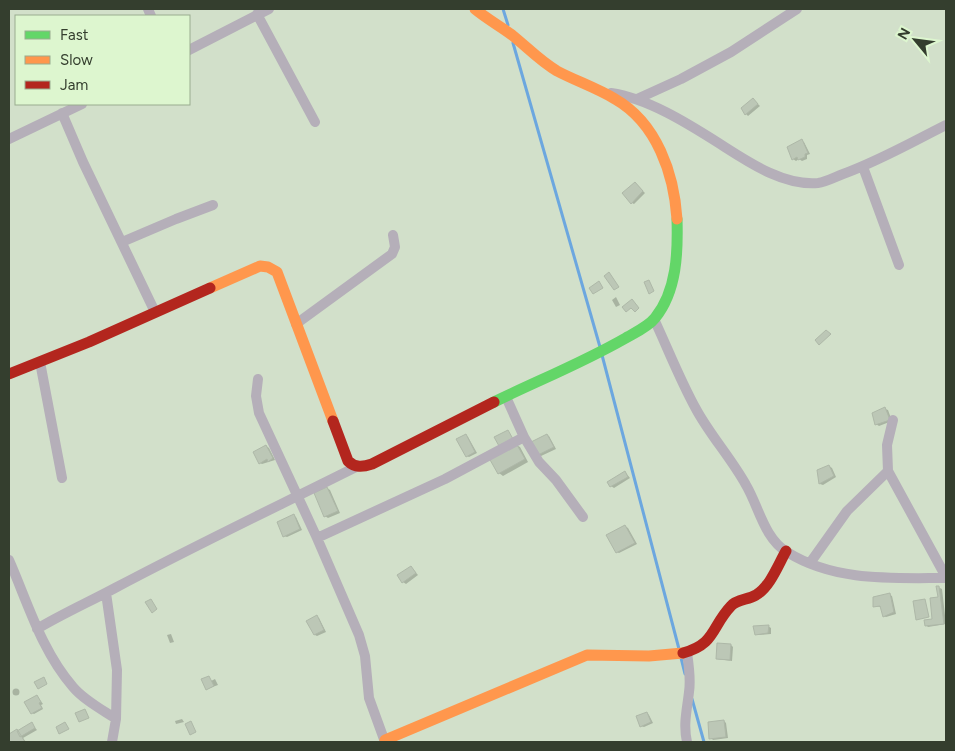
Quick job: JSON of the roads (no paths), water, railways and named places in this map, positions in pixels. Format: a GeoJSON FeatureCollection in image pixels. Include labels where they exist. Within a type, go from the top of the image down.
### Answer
{"type":"FeatureCollection","features":[{"type":"Feature","properties":{"kind":"street"},"geometry":{"type":"LineString","coordinates":[[190,49],[269,9]]}},
{"type":"Feature","properties":{"kind":"street"},"geometry":{"type":"LineString","coordinates":[[37,629],[62,614],[203,542],[356,467],[372,464],[593,356],[654,319],[670,292],[675,274],[677,229],[677,205],[673,182],[659,145],[647,128],[626,105],[543,62],[510,34],[475,9]]}},
{"type":"Feature","properties":{"kind":"street"},"geometry":{"type":"LineString","coordinates":[[636,99],[681,79],[731,52],[797,9]]}},
{"type":"Feature","properties":{"kind":"street"},"geometry":{"type":"LineString","coordinates":[[257,14],[315,122]]}},
{"type":"Feature","properties":{"kind":"street"},"geometry":{"type":"LineString","coordinates":[[598,91],[621,94],[657,108],[717,142],[737,156],[781,177],[802,183],[820,183],[863,167],[946,125]]}},
{"type":"Feature","properties":{"kind":"street"},"geometry":{"type":"LineString","coordinates":[[9,139],[80,105]]}},
{"type":"Feature","properties":{"kind":"street"},"geometry":{"type":"LineString","coordinates":[[62,113],[83,162],[154,312]]}},
{"type":"Feature","properties":{"kind":"street"},"geometry":{"type":"LineString","coordinates":[[863,167],[899,265]]}},
{"type":"Feature","properties":{"kind":"street"},"geometry":{"type":"LineString","coordinates":[[122,242],[213,205]]}},
{"type":"Feature","properties":{"kind":"street"},"geometry":{"type":"LineString","coordinates":[[296,324],[392,254],[395,247],[393,235]]}},
{"type":"Feature","properties":{"kind":"street"},"geometry":{"type":"LineString","coordinates":[[9,374],[89,342],[242,272],[260,265],[266,266],[277,272],[348,461],[356,467]]}},
{"type":"Feature","properties":{"kind":"street"},"geometry":{"type":"LineString","coordinates":[[654,319],[696,410],[739,472],[754,499],[766,528],[786,551],[822,568],[850,575],[871,577],[946,577],[888,471],[887,446],[892,420]]}},
{"type":"Feature","properties":{"kind":"street"},"geometry":{"type":"LineString","coordinates":[[40,362],[62,478]]}},
{"type":"Feature","properties":{"kind":"street"},"geometry":{"type":"LineString","coordinates":[[258,379],[256,396],[259,413],[317,538],[359,635],[365,656],[369,698],[385,741],[587,655],[654,656],[687,653],[702,646],[708,641],[733,604],[758,594],[786,551]]}},
{"type":"Feature","properties":{"kind":"street"},"geometry":{"type":"LineString","coordinates":[[506,397],[524,437],[539,462],[556,480],[583,517]]}},
{"type":"Feature","properties":{"kind":"street"},"geometry":{"type":"LineString","coordinates":[[317,538],[445,479],[524,437]]}},
{"type":"Feature","properties":{"kind":"street"},"geometry":{"type":"LineString","coordinates":[[810,563],[839,520],[888,471]]}},
{"type":"Feature","properties":{"kind":"street"},"geometry":{"type":"LineString","coordinates":[[9,560],[47,650],[73,688],[89,702],[116,719]]}},
{"type":"Feature","properties":{"kind":"street"},"geometry":{"type":"LineString","coordinates":[[106,593],[117,670],[116,719],[112,742]]}},
{"type":"Feature","properties":{"kind":"street"},"geometry":{"type":"LineString","coordinates":[[687,653],[690,670],[684,725],[687,742]]}},
{"type":"Feature","properties":{"kind":"waterway"},"geometry":{"type":"LineString","coordinates":[[503,9],[508,25]]}},
{"type":"Feature","properties":{"kind":"waterway"},"geometry":{"type":"LineString","coordinates":[[513,43],[600,347]]}},
{"type":"Feature","properties":{"kind":"waterway"},"geometry":{"type":"LineString","coordinates":[[602,355],[679,649]]}},
{"type":"Feature","properties":{"kind":"waterway"},"geometry":{"type":"LineString","coordinates":[[681,658],[685,674]]}},
{"type":"Feature","properties":{"kind":"waterway"},"geometry":{"type":"LineString","coordinates":[[692,699],[704,742]]}}]}
